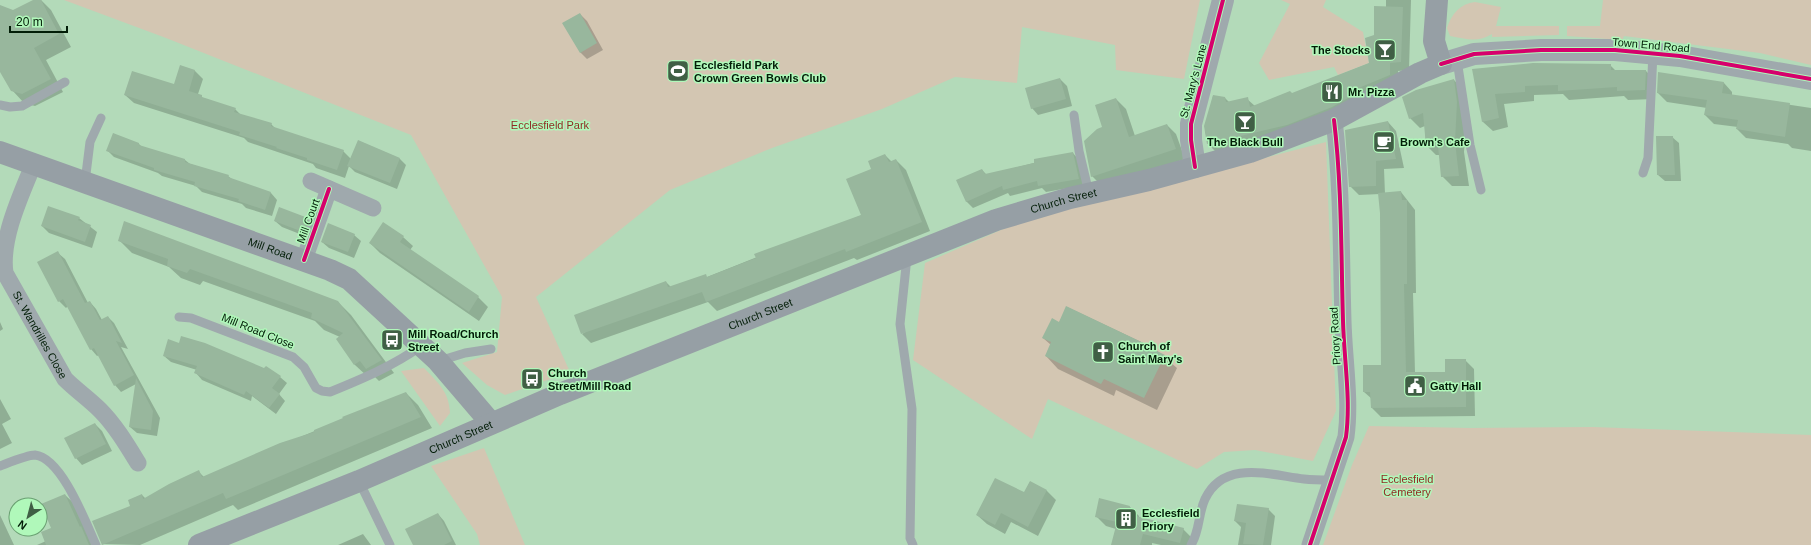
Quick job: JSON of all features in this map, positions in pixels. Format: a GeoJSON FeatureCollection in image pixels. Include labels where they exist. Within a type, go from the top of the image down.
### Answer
{"type":"FeatureCollection","features":[{"type":"Feature","properties":{"kind":"main road"},"geometry":{"type":"LineString","coordinates":[[1437,0],[1434,41],[1449,62]]}},
{"type":"Feature","properties":{"kind":"main road","name":"Town End Road"},"geometry":{"type":"LineString","coordinates":[[1334,120],[1420,73],[1449,62]]}},
{"type":"Feature","properties":{"kind":"main road","name":"Church Street"},"geometry":{"type":"LineString","coordinates":[[199,545],[359,481],[492,423],[996,220],[1029,209],[1250,152],[1334,120]]}},
{"type":"Feature","properties":{"kind":"main road","name":"Mill Road"},"geometry":{"type":"LineString","coordinates":[[0,152],[304,260],[349,279],[438,361],[492,423]]}},
{"type":"Feature","properties":{"kind":"street","name":"St. Mary's Lane"},"geometry":{"type":"LineString","coordinates":[[1195,167],[1190,140],[1190,124],[1223,0]]}},
{"type":"Feature","properties":{"kind":"street","name":"Town End Road"},"geometry":{"type":"LineString","coordinates":[[1449,62],[1474,54],[1541,50],[1616,50],[1680,56],[1811,79]]}},
{"type":"Feature","properties":{"kind":"street","name":"Priory Road"},"geometry":{"type":"LineString","coordinates":[[1310,545],[1346,437],[1348,420],[1343,323],[1338,158],[1334,120]]}},
{"type":"Feature","properties":{"kind":"street","name":"St. Wandrilles Close"},"geometry":{"type":"LineString","coordinates":[[34,163],[5,235],[2,249],[4,273],[65,379],[100,410],[124,440],[138,463]]}},
{"type":"Feature","properties":{"kind":"street","name":"Mill Court"},"geometry":{"type":"LineString","coordinates":[[311,181],[373,208]]}},
{"type":"Feature","properties":{"kind":"street","name":"Mill Court"},"geometry":{"type":"LineString","coordinates":[[304,260],[329,189]]}},
{"type":"Feature","properties":{"kind":"lane"},"geometry":{"type":"LineString","coordinates":[[1643,173],[1648,158],[1653,53]]}},
{"type":"Feature","properties":{"kind":"lane"},"geometry":{"type":"LineString","coordinates":[[1449,62],[1481,190]]}},
{"type":"Feature","properties":{"kind":"lane"},"geometry":{"type":"LineString","coordinates":[[0,105],[10,107],[22,106],[65,82]]}},
{"type":"Feature","properties":{"kind":"lane"},"geometry":{"type":"LineString","coordinates":[[1074,114],[1079,150],[1090,193]]}},
{"type":"Feature","properties":{"kind":"lane"},"geometry":{"type":"LineString","coordinates":[[85,182],[90,142],[101,118]]}},
{"type":"Feature","properties":{"kind":"lane"},"geometry":{"type":"LineString","coordinates":[[907,256],[900,324],[912,409],[910,538],[913,545]]}},
{"type":"Feature","properties":{"kind":"lane","name":"Mill Road Close"},"geometry":{"type":"LineString","coordinates":[[179,317],[192,318],[292,357],[304,367],[316,388],[322,391],[330,392],[373,375],[401,361],[422,346]]}},
{"type":"Feature","properties":{"kind":"lane"},"geometry":{"type":"LineString","coordinates":[[438,361],[465,353],[491,348]]}},
{"type":"Feature","properties":{"kind":"lane"},"geometry":{"type":"LineString","coordinates":[[0,466],[34,455],[43,458],[54,467],[65,482],[96,545]]}},
{"type":"Feature","properties":{"kind":"lane"},"geometry":{"type":"LineString","coordinates":[[1190,545],[1197,536],[1204,500],[1214,485],[1231,475],[1259,472],[1305,479],[1332,480]]}},
{"type":"Feature","properties":{"kind":"lane"},"geometry":{"type":"LineString","coordinates":[[359,481],[390,545]]}},
{"type":"Feature","properties":{"kind":"green space","name":"Ecclesfield Park"},"geometry":{"type":"Polygon","coordinates":[[[64,0],[1200,0],[1184,79],[1116,70],[1115,45],[1022,27],[1017,83],[955,77],[882,109],[772,148],[670,190],[536,297],[570,372],[505,395],[487,385],[462,363],[497,352],[502,297],[411,135],[166,38],[64,0]]]}},
{"type":"Feature","properties":{"kind":"green space"},"geometry":{"type":"Polygon","coordinates":[[[1281,0],[1326,0],[1323,7],[1363,32],[1369,63],[1338,75],[1334,67],[1269,80],[1259,63],[1290,4],[1281,0]]]}},
{"type":"Feature","properties":{"kind":"green space"},"geometry":{"type":"Polygon","coordinates":[[[1603,0],[1811,0],[1811,65],[1760,53],[1624,36],[1622,40],[1567,36],[1567,26],[1600,26],[1603,0]]]}},
{"type":"Feature","properties":{"kind":"green space"},"geometry":{"type":"Polygon","coordinates":[[[1475,2],[1501,7],[1496,26],[1559,26],[1559,35],[1492,37],[1492,34],[1482,39],[1472,40],[1450,36],[1447,28],[1451,18],[1461,7],[1475,2]]]}},
{"type":"Feature","properties":{"kind":"green space"},"geometry":{"type":"Polygon","coordinates":[[[1326,142],[1336,411],[1313,461],[1255,450],[1224,452],[1197,469],[1048,399],[1032,439],[913,360],[925,263],[1024,220],[1326,142]]]}},
{"type":"Feature","properties":{"kind":"green space"},"geometry":{"type":"Polygon","coordinates":[[[424,368],[442,388],[449,405],[450,413],[440,426],[401,371],[424,368]]]}},
{"type":"Feature","properties":{"kind":"green space","name":"Ecclesfield Cemetery"},"geometry":{"type":"Polygon","coordinates":[[[1369,426],[1471,428],[1593,427],[1811,435],[1811,545],[1323,545],[1352,465],[1369,426]]]}},
{"type":"Feature","properties":{"kind":"green space"},"geometry":{"type":"Polygon","coordinates":[[[484,448],[525,545],[480,545],[477,534],[431,466],[484,448]]]}},
{"type":"Feature","properties":{"kind":"building"},"geometry":{"type":"Polygon","coordinates":[[[33,0],[41,0],[59,34],[34,48],[51,79],[22,94],[11,91],[0,72],[0,5],[13,10],[33,0]]]}},
{"type":"Feature","properties":{"kind":"building"},"geometry":{"type":"Polygon","coordinates":[[[1374,6],[1403,7],[1401,62],[1390,63],[1390,75],[1356,89],[1357,93],[1332,107],[1287,125],[1207,144],[1204,126],[1213,95],[1225,97],[1226,102],[1248,97],[1250,107],[1290,91],[1292,93],[1369,63],[1365,38],[1374,35],[1374,6]]]}},
{"type":"Feature","properties":{"kind":"building"},"geometry":{"type":"Polygon","coordinates":[[[580,13],[597,43],[580,53],[562,23],[580,13]]]}},
{"type":"Feature","properties":{"kind":"building"},"geometry":{"type":"Polygon","coordinates":[[[1533,63],[1611,64],[1611,70],[1646,70],[1645,90],[1617,91],[1617,87],[1558,91],[1558,85],[1525,86],[1525,92],[1495,94],[1499,118],[1482,122],[1472,69],[1533,63]]]}},
{"type":"Feature","properties":{"kind":"building"},"geometry":{"type":"Polygon","coordinates":[[[180,65],[195,70],[189,91],[202,95],[202,97],[236,108],[234,112],[272,123],[271,126],[344,150],[337,170],[276,148],[277,147],[239,135],[240,132],[124,95],[132,71],[174,84],[180,65]]]}},
{"type":"Feature","properties":{"kind":"building"},"geometry":{"type":"Polygon","coordinates":[[[1658,72],[1724,82],[1722,93],[1790,103],[1785,137],[1736,129],[1738,120],[1704,115],[1707,100],[1657,93],[1658,72]]]}},
{"type":"Feature","properties":{"kind":"building"},"geometry":{"type":"Polygon","coordinates":[[[1060,78],[1066,99],[1031,109],[1025,88],[1060,78]]]}},
{"type":"Feature","properties":{"kind":"building"},"geometry":{"type":"Polygon","coordinates":[[[1454,79],[1457,102],[1455,142],[1459,176],[1441,177],[1438,146],[1426,146],[1423,113],[1409,119],[1402,97],[1416,90],[1454,79]]]}},
{"type":"Feature","properties":{"kind":"building"},"geometry":{"type":"Polygon","coordinates":[[[1116,98],[1129,137],[1167,124],[1176,149],[1091,177],[1084,141],[1097,129],[1102,127],[1095,105],[1116,98]]]}},
{"type":"Feature","properties":{"kind":"building"},"geometry":{"type":"Polygon","coordinates":[[[1388,121],[1396,159],[1376,161],[1376,186],[1349,187],[1345,130],[1388,121]]]}},
{"type":"Feature","properties":{"kind":"building"},"geometry":{"type":"Polygon","coordinates":[[[113,133],[139,143],[139,145],[185,159],[185,162],[229,175],[228,177],[271,192],[265,210],[238,201],[239,199],[194,186],[195,182],[154,170],[154,168],[106,151],[113,133]]]}},
{"type":"Feature","properties":{"kind":"building"},"geometry":{"type":"Polygon","coordinates":[[[1656,136],[1673,136],[1675,175],[1657,175],[1656,136]]]}},
{"type":"Feature","properties":{"kind":"building"},"geometry":{"type":"Polygon","coordinates":[[[358,140],[400,158],[390,183],[347,166],[358,140]]]}},
{"type":"Feature","properties":{"kind":"building"},"geometry":{"type":"Polygon","coordinates":[[[1073,152],[1079,179],[1038,186],[1037,181],[1003,190],[1002,186],[966,202],[956,180],[982,169],[985,174],[1034,163],[1034,159],[1073,152]]]}},
{"type":"Feature","properties":{"kind":"building"},"geometry":{"type":"Polygon","coordinates":[[[885,154],[889,162],[896,159],[922,222],[846,252],[845,249],[706,302],[702,292],[581,334],[574,315],[666,281],[668,287],[706,274],[707,277],[756,258],[754,254],[861,215],[846,179],[871,169],[868,161],[885,154]]]}},
{"type":"Feature","properties":{"kind":"building"},"geometry":{"type":"Polygon","coordinates":[[[1401,191],[1402,200],[1407,200],[1407,284],[1404,284],[1406,372],[1445,372],[1445,359],[1466,359],[1466,407],[1371,408],[1370,392],[1363,392],[1363,365],[1381,365],[1380,213],[1378,193],[1401,191]]]}},
{"type":"Feature","properties":{"kind":"building"},"geometry":{"type":"Polygon","coordinates":[[[48,206],[80,217],[78,220],[91,225],[85,242],[41,226],[48,206]]]}},
{"type":"Feature","properties":{"kind":"building"},"geometry":{"type":"Polygon","coordinates":[[[279,207],[308,218],[303,232],[274,221],[279,207]]]}},
{"type":"Feature","properties":{"kind":"building"},"geometry":{"type":"Polygon","coordinates":[[[124,221],[338,301],[382,360],[366,369],[360,361],[354,365],[336,339],[343,333],[311,318],[312,313],[190,269],[187,273],[167,266],[168,259],[118,241],[124,221]]]}},
{"type":"Feature","properties":{"kind":"building"},"geometry":{"type":"Polygon","coordinates":[[[383,222],[404,236],[400,242],[479,296],[469,312],[369,243],[383,222]]]}},
{"type":"Feature","properties":{"kind":"building"},"geometry":{"type":"Polygon","coordinates":[[[328,223],[355,234],[348,252],[321,242],[328,223]]]}},
{"type":"Feature","properties":{"kind":"building"},"geometry":{"type":"Polygon","coordinates":[[[58,251],[85,303],[90,301],[100,320],[108,316],[122,343],[116,341],[134,375],[114,386],[94,348],[90,350],[63,299],[58,302],[37,262],[58,251]]]}},
{"type":"Feature","properties":{"kind":"building","name":"Church of Saint Mary's"},"geometry":{"type":"Polygon","coordinates":[[[1066,306],[1154,348],[1153,349],[1165,355],[1144,398],[1104,379],[1101,384],[1045,356],[1051,342],[1042,338],[1052,318],[1059,322],[1066,306]]]}},
{"type":"Feature","properties":{"kind":"building"},"geometry":{"type":"Polygon","coordinates":[[[181,336],[205,343],[264,368],[266,366],[281,376],[272,388],[280,394],[269,408],[246,391],[244,395],[194,373],[197,366],[163,356],[168,339],[179,343],[181,336]]]}},
{"type":"Feature","properties":{"kind":"building"},"geometry":{"type":"Polygon","coordinates":[[[136,378],[153,411],[151,430],[129,427],[136,378]]]}},
{"type":"Feature","properties":{"kind":"building"},"geometry":{"type":"Polygon","coordinates":[[[406,392],[421,417],[226,499],[223,493],[102,545],[92,521],[130,506],[128,500],[142,494],[143,499],[169,484],[199,470],[202,477],[280,443],[314,432],[314,430],[343,418],[342,417],[406,392]]]}},
{"type":"Feature","properties":{"kind":"building"},"geometry":{"type":"Polygon","coordinates":[[[95,423],[106,444],[75,459],[64,438],[95,423]]]}},
{"type":"Feature","properties":{"kind":"building"},"geometry":{"type":"Polygon","coordinates":[[[995,478],[1024,492],[1030,481],[1047,490],[1028,527],[1001,513],[995,525],[976,515],[995,478]]]}},
{"type":"Feature","properties":{"kind":"building"},"geometry":{"type":"Polygon","coordinates":[[[65,494],[89,545],[46,545],[43,537],[48,537],[48,529],[51,528],[48,521],[48,501],[65,494]]]}},
{"type":"Feature","properties":{"kind":"building","name":"Ecclesfield Priory"},"geometry":{"type":"Polygon","coordinates":[[[1099,498],[1130,506],[1128,514],[1184,528],[1180,543],[1143,534],[1140,545],[1111,545],[1117,522],[1095,517],[1099,498]]]}},
{"type":"Feature","properties":{"kind":"building"},"geometry":{"type":"Polygon","coordinates":[[[1237,504],[1269,508],[1263,545],[1243,544],[1246,523],[1234,521],[1237,504]]]}},
{"type":"Feature","properties":{"kind":"building"},"geometry":{"type":"Polygon","coordinates":[[[438,513],[452,541],[444,545],[413,545],[405,529],[438,513]]]}},
{"type":"Feature","properties":{"kind":"cycle path"},"geometry":{"type":"LineString","coordinates":[[1195,167],[1191,140],[1191,124],[1223,0]]}},
{"type":"Feature","properties":{"kind":"cycle path"},"geometry":{"type":"LineString","coordinates":[[1441,64],[1474,54],[1541,50],[1615,50],[1680,56],[1811,79]]}},
{"type":"Feature","properties":{"kind":"cycle path"},"geometry":{"type":"LineString","coordinates":[[1310,545],[1346,437],[1348,408],[1343,321],[1340,195],[1334,120]]}},
{"type":"Feature","properties":{"kind":"cycle path"},"geometry":{"type":"LineString","coordinates":[[304,260],[329,189]]}},
{"type":"Feature","properties":{"kind":"place","name":"The Stocks"},"geometry":{"type":"Point","coordinates":[1385,50]}},
{"type":"Feature","properties":{"kind":"place","name":"Ecclesfield Park Crown Green Bowls Club"},"geometry":{"type":"Point","coordinates":[678,71]}},
{"type":"Feature","properties":{"kind":"place","name":"Mr. Pizza"},"geometry":{"type":"Point","coordinates":[1332,92]}},
{"type":"Feature","properties":{"kind":"place","name":"The Black Bull"},"geometry":{"type":"Point","coordinates":[1245,122]}},
{"type":"Feature","properties":{"kind":"place","name":"Brown's Cafe"},"geometry":{"type":"Point","coordinates":[1384,142]}},
{"type":"Feature","properties":{"kind":"place","name":"Mill Road/Church Street"},"geometry":{"type":"Point","coordinates":[392,340]}},
{"type":"Feature","properties":{"kind":"place","name":"Church of Saint Mary's"},"geometry":{"type":"Point","coordinates":[1103,352]}},
{"type":"Feature","properties":{"kind":"place","name":"Church Street/Mill Road"},"geometry":{"type":"Point","coordinates":[532,379]}},
{"type":"Feature","properties":{"kind":"place","name":"Gatty Hall"},"geometry":{"type":"Point","coordinates":[1415,386]}},
{"type":"Feature","properties":{"kind":"place","name":"Ecclesfield Priory"},"geometry":{"type":"Point","coordinates":[1126,519]}}]}
